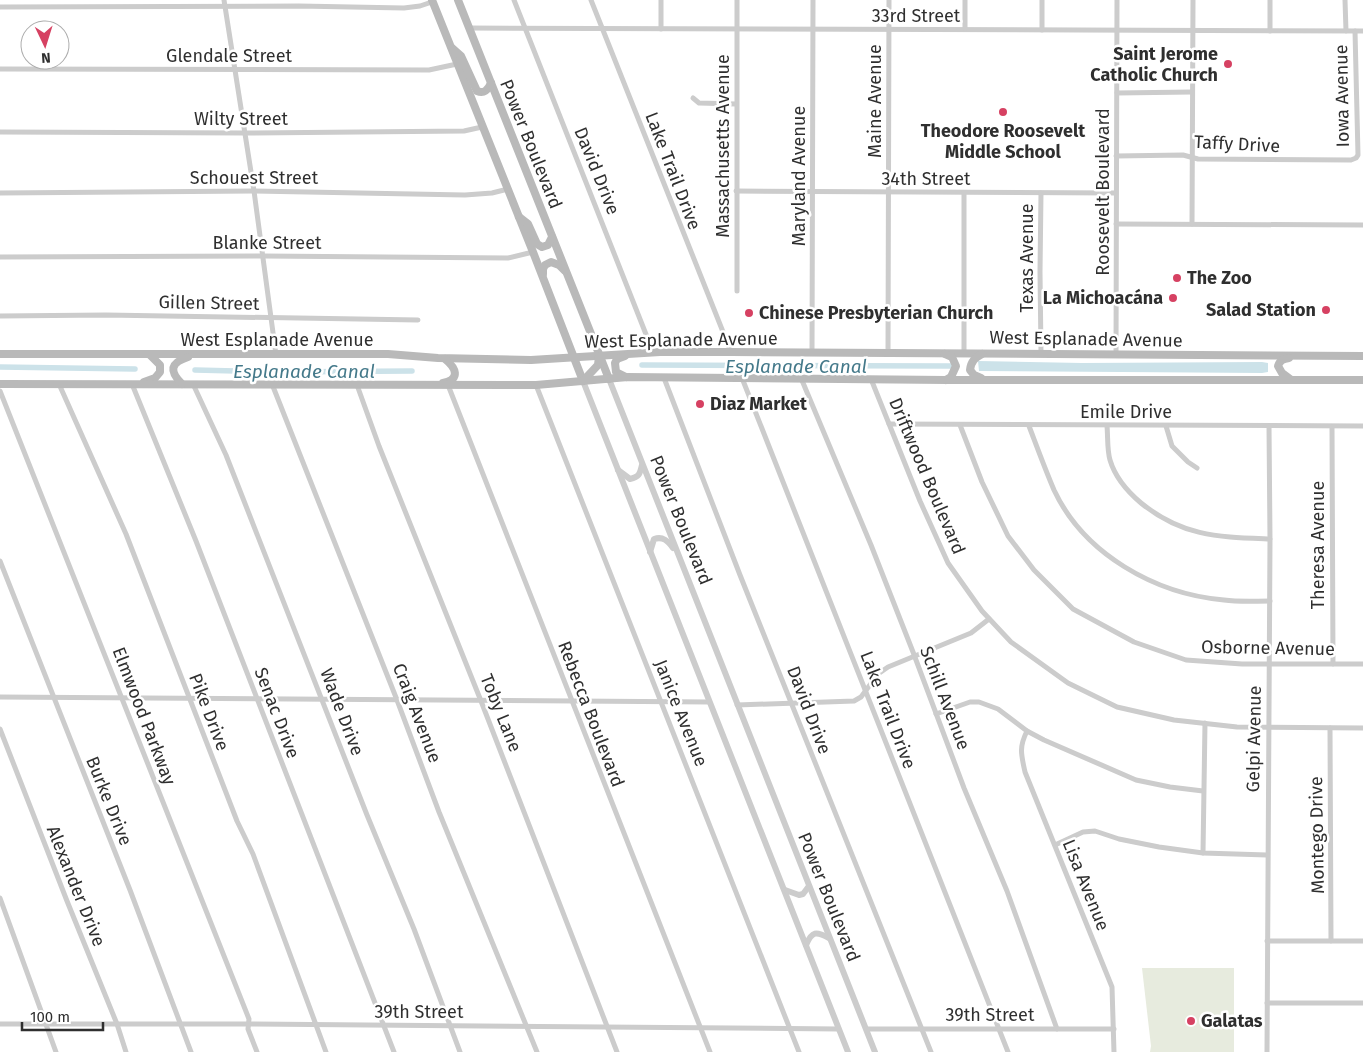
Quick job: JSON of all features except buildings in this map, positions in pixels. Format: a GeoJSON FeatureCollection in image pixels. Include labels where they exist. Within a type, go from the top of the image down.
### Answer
{"type":"FeatureCollection","features":[{"type":"Feature","properties":{"kind":"main road","name":"Power Boulevard"},"geometry":{"type":"LineString","coordinates":[[458,0],[609,379]]}},
{"type":"Feature","properties":{"kind":"main road"},"geometry":{"type":"LineString","coordinates":[[432,1],[584,381],[598,365],[599,356]]}},
{"type":"Feature","properties":{"kind":"main road"},"geometry":{"type":"LineString","coordinates":[[450,47],[462,56],[477,91],[486,91],[491,83]]}},
{"type":"Feature","properties":{"kind":"main road"},"geometry":{"type":"LineString","coordinates":[[519,218],[528,224],[537,244],[540,246],[548,245],[552,237]]}},
{"type":"Feature","properties":{"kind":"main road"},"geometry":{"type":"LineString","coordinates":[[544,278],[543,269],[545,264],[551,262],[559,265],[566,272]]}},
{"type":"Feature","properties":{"kind":"main road","name":"West Esplanade Avenue"},"geometry":{"type":"LineString","coordinates":[[0,354],[388,354],[445,359],[531,360],[653,352],[1363,356]]}},
{"type":"Feature","properties":{"kind":"main road"},"geometry":{"type":"LineString","coordinates":[[943,353],[952,357],[956,366],[951,377],[946,380]]}},
{"type":"Feature","properties":{"kind":"main road"},"geometry":{"type":"LineString","coordinates":[[984,353],[975,358],[971,363],[970,370],[974,375],[984,380]]}},
{"type":"Feature","properties":{"kind":"main road"},"geometry":{"type":"LineString","coordinates":[[628,377],[616,372],[615,363],[617,359],[632,354]]}},
{"type":"Feature","properties":{"kind":"main road"},"geometry":{"type":"LineString","coordinates":[[136,384],[155,378],[160,372],[160,365],[150,355]]}},
{"type":"Feature","properties":{"kind":"main road"},"geometry":{"type":"LineString","coordinates":[[182,384],[176,378],[173,366],[178,360],[198,355]]}},
{"type":"Feature","properties":{"kind":"main road"},"geometry":{"type":"LineString","coordinates":[[1290,379],[1280,370],[1280,362],[1287,359],[1311,356]]}},
{"type":"Feature","properties":{"kind":"main road"},"geometry":{"type":"LineString","coordinates":[[434,385],[450,381],[455,376],[453,365],[445,359]]}},
{"type":"Feature","properties":{"kind":"main road"},"geometry":{"type":"LineString","coordinates":[[1334,380],[1338,376],[1363,376]]}},
{"type":"Feature","properties":{"kind":"main road","name":"West Esplanade Avenue"},"geometry":{"type":"LineString","coordinates":[[0,384],[536,385],[628,377],[946,380],[1363,380]]}},
{"type":"Feature","properties":{"kind":"street"},"geometry":{"type":"LineString","coordinates":[[224,0],[254,191],[276,354]]}},
{"type":"Feature","properties":{"kind":"street","name":"David Drive"},"geometry":{"type":"LineString","coordinates":[[514,0],[653,352]]}},
{"type":"Feature","properties":{"kind":"street","name":"Lake Trail Drive"},"geometry":{"type":"LineString","coordinates":[[591,0],[731,352]]}},
{"type":"Feature","properties":{"kind":"street"},"geometry":{"type":"LineString","coordinates":[[661,29],[662,0]]}},
{"type":"Feature","properties":{"kind":"street","name":"Massachusetts Avenue"},"geometry":{"type":"LineString","coordinates":[[737,0],[737,291]]}},
{"type":"Feature","properties":{"kind":"street","name":"Maryland Avenue"},"geometry":{"type":"LineString","coordinates":[[812,353],[813,0]]}},
{"type":"Feature","properties":{"kind":"street","name":"Maine Avenue"},"geometry":{"type":"LineString","coordinates":[[888,353],[889,0]]}},
{"type":"Feature","properties":{"kind":"street"},"geometry":{"type":"LineString","coordinates":[[964,29],[965,0]]}},
{"type":"Feature","properties":{"kind":"street"},"geometry":{"type":"LineString","coordinates":[[1042,0],[1042,30]]}},
{"type":"Feature","properties":{"kind":"street","name":"Roosevelt Boulevard"},"geometry":{"type":"LineString","coordinates":[[1116,354],[1117,0]]}},
{"type":"Feature","properties":{"kind":"street"},"geometry":{"type":"LineString","coordinates":[[1192,224],[1193,0]]}},
{"type":"Feature","properties":{"kind":"street"},"geometry":{"type":"LineString","coordinates":[[1270,0],[1270,31]]}},
{"type":"Feature","properties":{"kind":"street","name":"Iowa Avenue"},"geometry":{"type":"LineString","coordinates":[[1346,0],[1346,31]]}},
{"type":"Feature","properties":{"kind":"street"},"geometry":{"type":"LineString","coordinates":[[0,7],[404,8],[420,6],[432,1]]}},
{"type":"Feature","properties":{"kind":"street","name":"33rd Street"},"geometry":{"type":"LineString","coordinates":[[469,28],[1363,31]]}},
{"type":"Feature","properties":{"kind":"street","name":"Iowa Avenue"},"geometry":{"type":"LineString","coordinates":[[1354,31],[1358,155],[1356,159]]}},
{"type":"Feature","properties":{"kind":"street","name":"Glendale Street"},"geometry":{"type":"LineString","coordinates":[[0,69],[428,70],[457,64]]}},
{"type":"Feature","properties":{"kind":"street"},"geometry":{"type":"LineString","coordinates":[[1117,93],[1192,92]]}},
{"type":"Feature","properties":{"kind":"street"},"geometry":{"type":"LineString","coordinates":[[693,98],[699,103],[736,104]]}},
{"type":"Feature","properties":{"kind":"street","name":"Wilty Street"},"geometry":{"type":"LineString","coordinates":[[0,132],[245,133],[464,131],[482,127]]}},
{"type":"Feature","properties":{"kind":"street","name":"Taffy Drive"},"geometry":{"type":"LineString","coordinates":[[1116,156],[1183,155],[1192,158],[1356,159]]}},
{"type":"Feature","properties":{"kind":"street","name":"Schouest Street"},"geometry":{"type":"LineString","coordinates":[[0,193],[254,191],[465,195],[492,193],[508,189]]}},
{"type":"Feature","properties":{"kind":"street","name":"34th Street"},"geometry":{"type":"LineString","coordinates":[[736,191],[1116,193]]}},
{"type":"Feature","properties":{"kind":"street"},"geometry":{"type":"LineString","coordinates":[[964,193],[964,353]]}},
{"type":"Feature","properties":{"kind":"street","name":"Texas Avenue"},"geometry":{"type":"LineString","coordinates":[[1041,193],[1041,353]]}},
{"type":"Feature","properties":{"kind":"street"},"geometry":{"type":"LineString","coordinates":[[1116,224],[1363,225]]}},
{"type":"Feature","properties":{"kind":"street","name":"Blanke Street"},"geometry":{"type":"LineString","coordinates":[[0,257],[263,256],[508,258],[533,252]]}},
{"type":"Feature","properties":{"kind":"street","name":"Gillen Street"},"geometry":{"type":"LineString","coordinates":[[0,316],[106,315],[418,320]]}},
{"type":"Feature","properties":{"kind":"street","name":"David Drive"},"geometry":{"type":"LineString","coordinates":[[664,378],[740,575],[930,1052]]}},
{"type":"Feature","properties":{"kind":"street","name":"Lake Trail Drive"},"geometry":{"type":"LineString","coordinates":[[742,378],[1008,1052]]}},
{"type":"Feature","properties":{"kind":"street","name":"Schill Avenue"},"geometry":{"type":"LineString","coordinates":[[802,378],[915,656],[936,714],[1007,891],[1057,1029]]}},
{"type":"Feature","properties":{"kind":"street","name":"Power Boulevard"},"geometry":{"type":"LineString","coordinates":[[609,379],[875,1052]]}},
{"type":"Feature","properties":{"kind":"street","name":"Driftwood Boulevard"},"geometry":{"type":"LineString","coordinates":[[871,379],[920,501],[948,562],[982,611],[1011,642],[1068,683],[1117,707],[1174,720],[1238,727],[1363,728]]}},
{"type":"Feature","properties":{"kind":"street"},"geometry":{"type":"LineString","coordinates":[[584,381],[746,798],[786,890],[848,1052]]}},
{"type":"Feature","properties":{"kind":"street","name":"Pike Drive"},"geometry":{"type":"LineString","coordinates":[[59,384],[126,534],[237,821],[253,854],[326,1052]]}},
{"type":"Feature","properties":{"kind":"street","name":"Senac Drive"},"geometry":{"type":"LineString","coordinates":[[136,384],[394,1052]]}},
{"type":"Feature","properties":{"kind":"street","name":"Wade Drive"},"geometry":{"type":"LineString","coordinates":[[193,384],[226,455],[414,929],[460,1052]]}},
{"type":"Feature","properties":{"kind":"street","name":"Craig Avenue"},"geometry":{"type":"LineString","coordinates":[[272,384],[397,700],[439,812],[537,1052]]}},
{"type":"Feature","properties":{"kind":"street","name":"Toby Lane"},"geometry":{"type":"LineString","coordinates":[[356,385],[617,1052]]}},
{"type":"Feature","properties":{"kind":"street","name":"Rebecca Boulevard"},"geometry":{"type":"LineString","coordinates":[[448,385],[710,1052]]}},
{"type":"Feature","properties":{"kind":"street","name":"Janice Avenue"},"geometry":{"type":"LineString","coordinates":[[536,385],[799,1052]]}},
{"type":"Feature","properties":{"kind":"street","name":"Elmwood Parkway"},"geometry":{"type":"LineString","coordinates":[[0,390],[249,1019],[248,1029],[257,1052]]}},
{"type":"Feature","properties":{"kind":"street","name":"Emile Drive"},"geometry":{"type":"LineString","coordinates":[[889,424],[1363,426]]}},
{"type":"Feature","properties":{"kind":"street","name":"Osborne Avenue"},"geometry":{"type":"LineString","coordinates":[[960,425],[982,482],[1008,536],[1034,570],[1073,608],[1134,642],[1186,660],[1242,664],[1363,664]]}},
{"type":"Feature","properties":{"kind":"street"},"geometry":{"type":"LineString","coordinates":[[1029,426],[1055,491],[1070,517],[1106,555],[1127,569],[1157,584],[1189,594],[1223,600],[1270,601]]}},
{"type":"Feature","properties":{"kind":"street"},"geometry":{"type":"LineString","coordinates":[[1107,426],[1110,458],[1114,471],[1131,494],[1151,511],[1175,525],[1199,533],[1223,537],[1270,539]]}},
{"type":"Feature","properties":{"kind":"street"},"geometry":{"type":"LineString","coordinates":[[1166,426],[1172,446],[1197,468]]}},
{"type":"Feature","properties":{"kind":"street","name":"Gelpi Avenue"},"geometry":{"type":"LineString","coordinates":[[1267,1052],[1270,426]]}},
{"type":"Feature","properties":{"kind":"street","name":"Theresa Avenue"},"geometry":{"type":"LineString","coordinates":[[1332,427],[1332,664]]}},
{"type":"Feature","properties":{"kind":"street"},"geometry":{"type":"LineString","coordinates":[[617,469],[630,479],[640,475],[642,465]]}},
{"type":"Feature","properties":{"kind":"street"},"geometry":{"type":"LineString","coordinates":[[650,552],[654,539],[662,538],[668,542],[679,558]]}},
{"type":"Feature","properties":{"kind":"street","name":"Burke Drive"},"geometry":{"type":"LineString","coordinates":[[0,561],[192,1052]]}},
{"type":"Feature","properties":{"kind":"street"},"geometry":{"type":"LineString","coordinates":[[738,705],[848,702],[861,697],[878,674],[888,667],[971,633],[990,619]]}},
{"type":"Feature","properties":{"kind":"street"},"geometry":{"type":"LineString","coordinates":[[0,697],[709,702]]}},
{"type":"Feature","properties":{"kind":"street"},"geometry":{"type":"LineString","coordinates":[[936,714],[963,704],[979,702],[998,709],[1027,731],[1044,740],[1136,780],[1203,791]]}},
{"type":"Feature","properties":{"kind":"street"},"geometry":{"type":"LineString","coordinates":[[1203,853],[1205,723]]}},
{"type":"Feature","properties":{"kind":"street","name":"Montego Drive"},"geometry":{"type":"LineString","coordinates":[[1330,728],[1331,941]]}},
{"type":"Feature","properties":{"kind":"street","name":"Alexander Drive"},"geometry":{"type":"LineString","coordinates":[[0,729],[66,900],[117,1024],[126,1052]]}},
{"type":"Feature","properties":{"kind":"street","name":"Lisa Avenue"},"geometry":{"type":"LineString","coordinates":[[1027,731],[1021,743],[1021,754],[1025,772],[1112,986],[1114,1052]]}},
{"type":"Feature","properties":{"kind":"street"},"geometry":{"type":"LineString","coordinates":[[1055,845],[1082,832],[1095,831],[1119,839],[1158,847],[1203,853],[1267,855]]}},
{"type":"Feature","properties":{"kind":"street"},"geometry":{"type":"LineString","coordinates":[[786,890],[799,895],[803,894],[809,886]]}},
{"type":"Feature","properties":{"kind":"street"},"geometry":{"type":"LineString","coordinates":[[0,898],[56,1052]]}},
{"type":"Feature","properties":{"kind":"street"},"geometry":{"type":"LineString","coordinates":[[806,945],[809,937],[814,934],[821,934],[829,938]]}},
{"type":"Feature","properties":{"kind":"street"},"geometry":{"type":"LineString","coordinates":[[1267,941],[1363,941]]}},
{"type":"Feature","properties":{"kind":"street"},"geometry":{"type":"LineString","coordinates":[[1267,1003],[1363,1004]]}},
{"type":"Feature","properties":{"kind":"street","name":"39th Street"},"geometry":{"type":"LineString","coordinates":[[0,1024],[526,1025],[838,1028]]}},
{"type":"Feature","properties":{"kind":"street","name":"39th Street"},"geometry":{"type":"LineString","coordinates":[[866,1029],[1114,1029]]}},
{"type":"Feature","properties":{"kind":"shaded area","name":"Galatas"},"geometry":{"type":"Polygon","coordinates":[[[1142,968],[1234,968],[1234,1052],[1150,1052],[1151,1046],[1142,968]]]}},
{"type":"Feature","properties":{"kind":"water"},"geometry":{"type":"Polygon","coordinates":[[[978,361],[1082,363],[1262,362],[1268,363],[1268,372],[979,371],[978,361]]]}},
{"type":"Feature","properties":{"kind":"waterway","name":"Esplanade Canal"},"geometry":{"type":"LineString","coordinates":[[642,365],[951,366]]}},
{"type":"Feature","properties":{"kind":"waterway","name":"Esplanade Canal"},"geometry":{"type":"LineString","coordinates":[[0,367],[135,369]]}},
{"type":"Feature","properties":{"kind":"waterway","name":"Esplanade Canal"},"geometry":{"type":"LineString","coordinates":[[195,370],[272,372],[412,371]]}},
{"type":"Feature","properties":{"kind":"place","name":"Saint Jerome Catholic Church"},"geometry":{"type":"Point","coordinates":[1228,64]}},
{"type":"Feature","properties":{"kind":"place","name":"Theodore Roosevelt Middle School"},"geometry":{"type":"Point","coordinates":[1003,112]}},
{"type":"Feature","properties":{"kind":"place","name":"The Zoo"},"geometry":{"type":"Point","coordinates":[1177,278]}},
{"type":"Feature","properties":{"kind":"place","name":"La Michoacána"},"geometry":{"type":"Point","coordinates":[1173,298]}},
{"type":"Feature","properties":{"kind":"place","name":"Salad Station"},"geometry":{"type":"Point","coordinates":[1326,310]}},
{"type":"Feature","properties":{"kind":"place","name":"Chinese Presbyterian Church"},"geometry":{"type":"Point","coordinates":[749,313]}},
{"type":"Feature","properties":{"kind":"place","name":"Diaz Market"},"geometry":{"type":"Point","coordinates":[700,404]}},
{"type":"Feature","properties":{"kind":"place","name":"Galatas"},"geometry":{"type":"Point","coordinates":[1191,1021]}}]}
